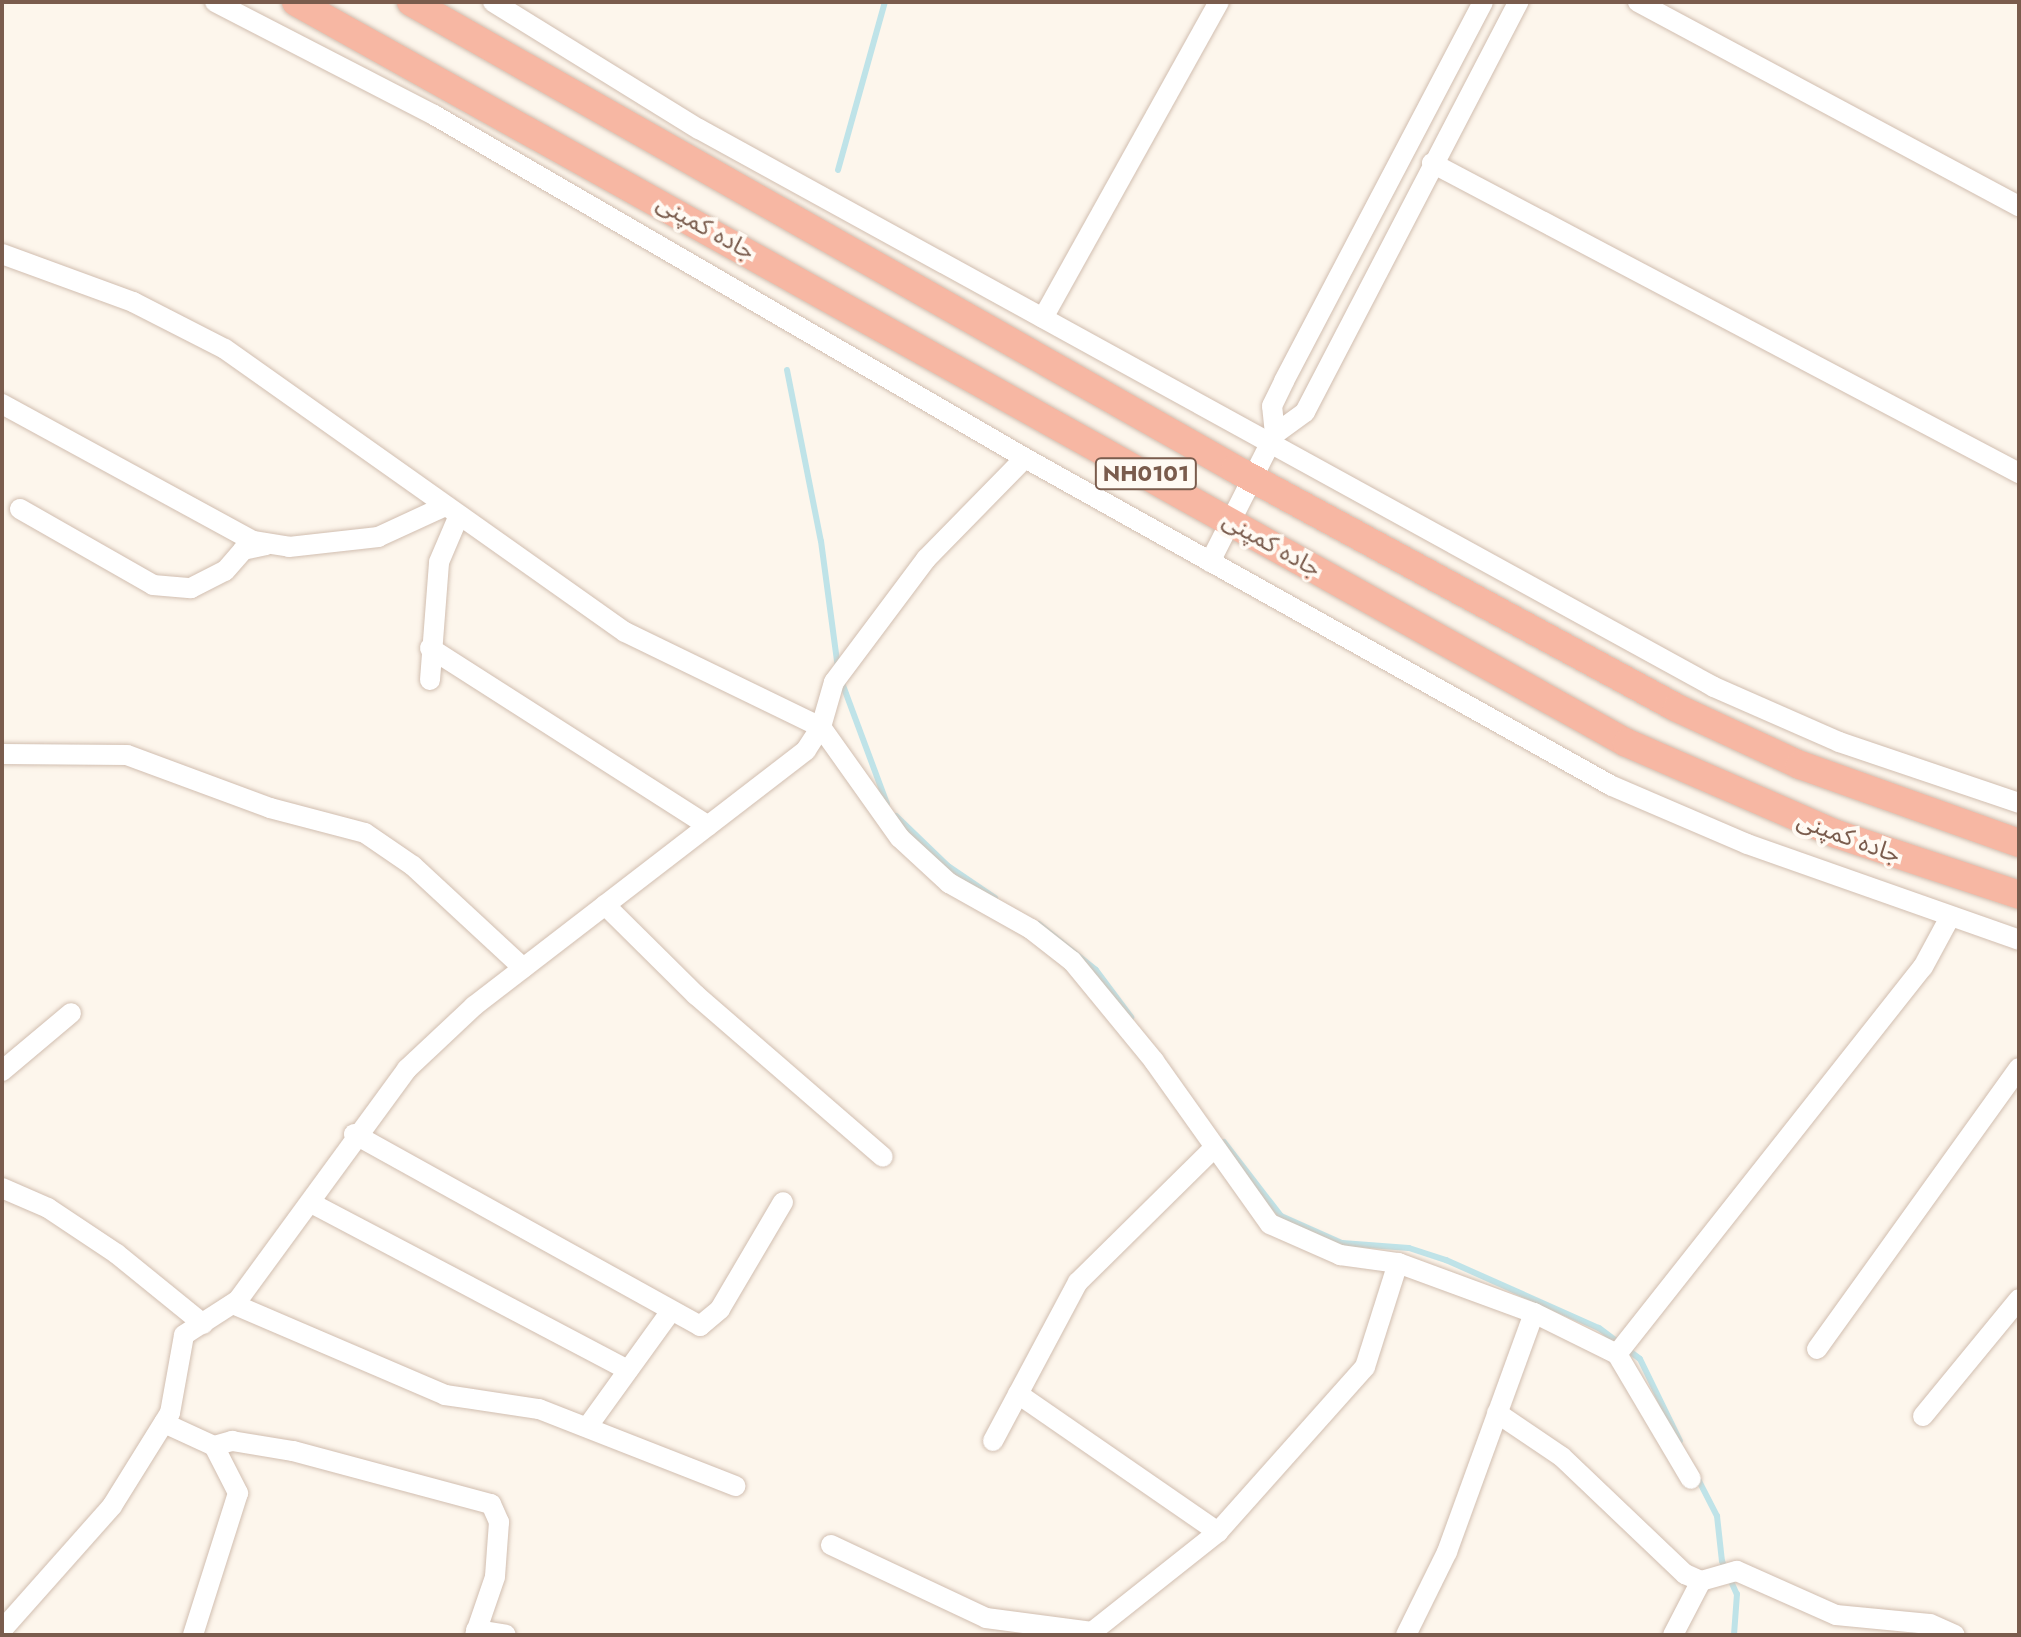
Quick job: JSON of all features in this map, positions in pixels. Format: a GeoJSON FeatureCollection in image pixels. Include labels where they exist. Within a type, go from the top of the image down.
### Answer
{"type":"FeatureCollection","features":[{"type":"Feature","properties":{"kind":"highway","name":"جاده کمپنی"},"geometry":{"type":"LineString","coordinates":[[296,2],[1627,743],[1822,828],[2019,895]]}},
{"type":"Feature","properties":{"kind":"highway","name":"جاده کمپنی"},"geometry":{"type":"LineString","coordinates":[[411,2],[1253,478],[1677,708],[1800,765],[2019,843]]}},
{"type":"Feature","properties":{"kind":"street"},"geometry":{"type":"LineString","coordinates":[[215,2],[434,115],[1025,458],[1612,786],[1950,917],[2019,940]]}},
{"type":"Feature","properties":{"kind":"street"},"geometry":{"type":"LineString","coordinates":[[493,2],[699,129],[1272,440],[1714,687],[1839,742],[2019,803]]}},
{"type":"Feature","properties":{"kind":"street"},"geometry":{"type":"LineString","coordinates":[[1043,318],[1219,2]]}},
{"type":"Feature","properties":{"kind":"street"},"geometry":{"type":"LineString","coordinates":[[1272,440],[1272,406],[1284,381],[1483,2]]}},
{"type":"Feature","properties":{"kind":"street"},"geometry":{"type":"LineString","coordinates":[[1210,562],[1272,440],[1305,412],[1518,2]]}},
{"type":"Feature","properties":{"kind":"street"},"geometry":{"type":"LineString","coordinates":[[1638,2],[2019,206]]}},
{"type":"Feature","properties":{"kind":"street"},"geometry":{"type":"LineString","coordinates":[[1432,163],[2019,473]]}},
{"type":"Feature","properties":{"kind":"street"},"geometry":{"type":"LineString","coordinates":[[2,254],[133,302],[225,349],[625,632],[821,727],[900,838],[949,883],[1031,929],[1072,961],[1154,1061],[1213,1149],[1270,1224],[1340,1255],[1398,1263],[1534,1313],[1617,1354],[1691,1479]]}},
{"type":"Feature","properties":{"kind":"street"},"geometry":{"type":"LineString","coordinates":[[2,404],[253,541],[271,544]]}},
{"type":"Feature","properties":{"kind":"street"},"geometry":{"type":"LineString","coordinates":[[2,1630],[112,1506],[164,1423],[184,1335],[233,1304],[313,1204],[354,1134],[407,1069],[523,968],[806,750],[821,727],[841,674],[926,559],[1025,458]]}},
{"type":"Feature","properties":{"kind":"street"},"geometry":{"type":"LineString","coordinates":[[20,509],[153,585],[191,588],[225,571],[243,550],[271,544],[378,537],[451,511]]}},
{"type":"Feature","properties":{"kind":"street"},"geometry":{"type":"LineString","coordinates":[[430,680],[430,648],[439,562],[451,511]]}},
{"type":"Feature","properties":{"kind":"street"},"geometry":{"type":"LineString","coordinates":[[430,648],[708,826]]}},
{"type":"Feature","properties":{"kind":"street"},"geometry":{"type":"LineString","coordinates":[[2,754],[127,755],[270,808],[365,833],[413,866],[523,968]]}},
{"type":"Feature","properties":{"kind":"street"},"geometry":{"type":"LineString","coordinates":[[605,905],[696,995],[883,1157]]}},
{"type":"Feature","properties":{"kind":"street"},"geometry":{"type":"LineString","coordinates":[[1617,1354],[1923,967],[1950,917]]}},
{"type":"Feature","properties":{"kind":"street"},"geometry":{"type":"LineString","coordinates":[[2,1071],[71,1013]]}},
{"type":"Feature","properties":{"kind":"street"},"geometry":{"type":"LineString","coordinates":[[1817,1349],[2019,1068]]}},
{"type":"Feature","properties":{"kind":"street"},"geometry":{"type":"LineString","coordinates":[[354,1134],[700,1326],[720,1309],[783,1202]]}},
{"type":"Feature","properties":{"kind":"street"},"geometry":{"type":"LineString","coordinates":[[993,1441],[1078,1282],[1213,1149]]}},
{"type":"Feature","properties":{"kind":"street"},"geometry":{"type":"LineString","coordinates":[[2,1188],[48,1208],[117,1254],[203,1324]]}},
{"type":"Feature","properties":{"kind":"street"},"geometry":{"type":"LineString","coordinates":[[313,1204],[628,1370]]}},
{"type":"Feature","properties":{"kind":"street"},"geometry":{"type":"LineString","coordinates":[[831,1545],[986,1618],[1095,1633],[1218,1532],[1365,1367],[1398,1263]]}},
{"type":"Feature","properties":{"kind":"street"},"geometry":{"type":"LineString","coordinates":[[1923,1416],[2019,1299]]}},
{"type":"Feature","properties":{"kind":"street"},"geometry":{"type":"LineString","coordinates":[[233,1304],[445,1395],[495,1399],[588,1426],[735,1486]]}},
{"type":"Feature","properties":{"kind":"street"},"geometry":{"type":"LineString","coordinates":[[588,1426],[671,1311]]}},
{"type":"Feature","properties":{"kind":"street"},"geometry":{"type":"LineString","coordinates":[[1406,1635],[1447,1552],[1534,1313]]}},
{"type":"Feature","properties":{"kind":"street"},"geometry":{"type":"LineString","coordinates":[[1018,1394],[1218,1532]]}},
{"type":"Feature","properties":{"kind":"street"},"geometry":{"type":"LineString","coordinates":[[1497,1413],[1562,1457],[1650,1544],[1701,1581]]}},
{"type":"Feature","properties":{"kind":"street"},"geometry":{"type":"LineString","coordinates":[[164,1423],[214,1446],[238,1493],[193,1635]]}},
{"type":"Feature","properties":{"kind":"street"},"geometry":{"type":"LineString","coordinates":[[214,1446],[232,1441],[293,1451],[491,1504],[499,1522],[497,1563],[475,1633],[506,1635]]}},
{"type":"Feature","properties":{"kind":"street"},"geometry":{"type":"LineString","coordinates":[[1673,1635],[1701,1581],[1737,1571],[1836,1615],[1887,1630],[1930,1624],[1955,1635]]}},
{"type":"Feature","properties":{"kind":"waterway"},"geometry":{"type":"LineString","coordinates":[[838,170],[885,2]]}},
{"type":"Feature","properties":{"kind":"waterway"},"geometry":{"type":"LineString","coordinates":[[787,370],[821,541],[838,669]]}},
{"type":"Feature","properties":{"kind":"waterway"},"geometry":{"type":"LineString","coordinates":[[841,680],[887,804]]}},
{"type":"Feature","properties":{"kind":"waterway"},"geometry":{"type":"LineString","coordinates":[[896,816],[948,866],[995,898]]}},
{"type":"Feature","properties":{"kind":"waterway"},"geometry":{"type":"LineString","coordinates":[[1039,924],[1096,970],[1131,1017]]}},
{"type":"Feature","properties":{"kind":"waterway"},"geometry":{"type":"LineString","coordinates":[[1224,1142],[1281,1216],[1342,1243],[1409,1248],[1446,1260],[1599,1328],[1640,1359],[1680,1441]]}},
{"type":"Feature","properties":{"kind":"waterway"},"geometry":{"type":"LineString","coordinates":[[1697,1477],[1717,1516],[1722,1561],[1737,1594],[1734,1635]]}},
{"type":"Feature","properties":{"kind":"waterway"},"geometry":{"type":"LineString","coordinates":[[1912,1635],[1923,1635]]}}]}
